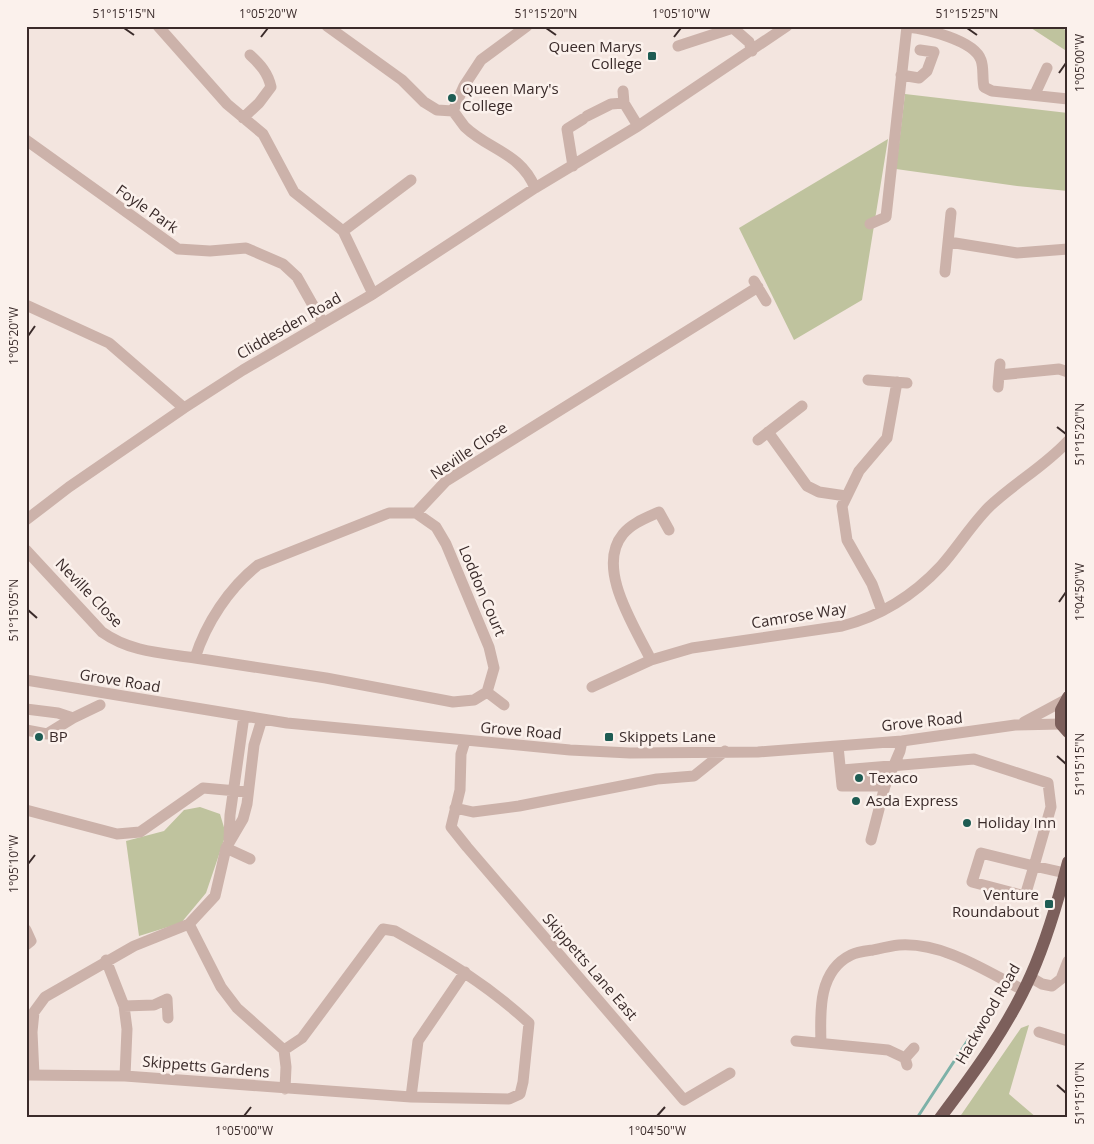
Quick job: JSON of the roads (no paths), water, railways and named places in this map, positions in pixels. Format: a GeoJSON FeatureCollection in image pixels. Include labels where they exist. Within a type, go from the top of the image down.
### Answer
{"type":"FeatureCollection","features":[{"type":"Feature","properties":{"kind":"main road"},"geometry":{"type":"LineString","coordinates":[[1064,728],[1061,710],[1066,698]]}},
{"type":"Feature","properties":{"kind":"main road","name":"Hackwood Road"},"geometry":{"type":"LineString","coordinates":[[940,1118],[993,1045],[1030,977],[1053,920],[1066,867]]}},
{"type":"Feature","properties":{"kind":"street"},"geometry":{"type":"LineString","coordinates":[[158,26],[227,104],[263,134],[294,192],[343,231],[374,294]]}},
{"type":"Feature","properties":{"kind":"street"},"geometry":{"type":"LineString","coordinates":[[327,26],[402,80],[424,102],[436,110],[453,111],[466,128],[509,155],[531,177],[535,188]]}},
{"type":"Feature","properties":{"kind":"street"},"geometry":{"type":"LineString","coordinates":[[453,111],[464,86],[481,60],[517,30],[527,26]]}},
{"type":"Feature","properties":{"kind":"street","name":"Cliddesden Road"},"geometry":{"type":"LineString","coordinates":[[26,520],[184,408],[374,294],[535,188],[638,126],[787,26]]}},
{"type":"Feature","properties":{"kind":"street"},"geometry":{"type":"LineString","coordinates":[[870,224],[886,218],[907,26],[926,30],[970,46],[981,60],[984,87],[992,91],[1035,94],[1068,99]]}},
{"type":"Feature","properties":{"kind":"street"},"geometry":{"type":"LineString","coordinates":[[678,46],[733,28],[749,42],[752,51]]}},
{"type":"Feature","properties":{"kind":"street"},"geometry":{"type":"LineString","coordinates":[[901,75],[919,78],[927,71],[934,52],[920,50]]}},
{"type":"Feature","properties":{"kind":"street"},"geometry":{"type":"LineString","coordinates":[[243,118],[259,103],[271,87],[269,78],[250,54]]}},
{"type":"Feature","properties":{"kind":"street"},"geometry":{"type":"LineString","coordinates":[[1035,94],[1047,68]]}},
{"type":"Feature","properties":{"kind":"street"},"geometry":{"type":"LineString","coordinates":[[623,91],[624,103],[638,126]]}},
{"type":"Feature","properties":{"kind":"street"},"geometry":{"type":"LineString","coordinates":[[573,166],[567,128],[611,104],[624,103]]}},
{"type":"Feature","properties":{"kind":"street","name":"Foyle Park"},"geometry":{"type":"LineString","coordinates":[[26,140],[178,249],[246,248],[283,264],[297,277],[323,323]]}},
{"type":"Feature","properties":{"kind":"street"},"geometry":{"type":"LineString","coordinates":[[343,231],[411,180]]}},
{"type":"Feature","properties":{"kind":"street"},"geometry":{"type":"LineString","coordinates":[[945,272],[951,213]]}},
{"type":"Feature","properties":{"kind":"street"},"geometry":{"type":"LineString","coordinates":[[949,242],[1018,254],[1068,249]]}},
{"type":"Feature","properties":{"kind":"street","name":"Neville Close"},"geometry":{"type":"LineString","coordinates":[[416,513],[446,481],[756,284],[766,301]]}},
{"type":"Feature","properties":{"kind":"street"},"geometry":{"type":"LineString","coordinates":[[26,305],[35,307],[109,343],[184,408]]}},
{"type":"Feature","properties":{"kind":"street"},"geometry":{"type":"LineString","coordinates":[[998,387],[999,369],[1059,369],[1068,372]]}},
{"type":"Feature","properties":{"kind":"street"},"geometry":{"type":"LineString","coordinates":[[868,380],[902,383],[887,438],[859,471],[842,506],[847,540],[872,584],[882,611]]}},
{"type":"Feature","properties":{"kind":"street"},"geometry":{"type":"LineString","coordinates":[[758,440],[802,406]]}},
{"type":"Feature","properties":{"kind":"street"},"geometry":{"type":"LineString","coordinates":[[768,432],[807,486],[819,492],[846,496]]}},
{"type":"Feature","properties":{"kind":"street","name":"Camrose Way"},"geometry":{"type":"LineString","coordinates":[[592,686],[651,660],[692,648],[842,626],[863,621],[904,600],[942,565],[963,535],[990,506],[1049,460],[1068,441]]}},
{"type":"Feature","properties":{"kind":"street"},"geometry":{"type":"LineString","coordinates":[[651,660],[618,590],[613,575],[612,558],[624,533],[639,522],[659,512],[669,530]]}},
{"type":"Feature","properties":{"kind":"street"},"geometry":{"type":"LineString","coordinates":[[195,658],[202,638],[216,613],[248,572],[258,565],[389,513],[416,513]]}},
{"type":"Feature","properties":{"kind":"street","name":"Loddon Court"},"geometry":{"type":"LineString","coordinates":[[416,513],[436,527],[446,544],[489,648],[494,668],[487,692]]}},
{"type":"Feature","properties":{"kind":"street","name":"Neville Close"},"geometry":{"type":"LineString","coordinates":[[26,550],[102,632],[114,641],[136,649],[326,678],[453,702],[474,700],[487,692]]}},
{"type":"Feature","properties":{"kind":"street","name":"Grove Road"},"geometry":{"type":"LineString","coordinates":[[26,680],[262,719],[342,730],[570,750],[630,753],[758,752],[902,741],[1015,725],[1064,728]]}},
{"type":"Feature","properties":{"kind":"street"},"geometry":{"type":"LineString","coordinates":[[487,692],[504,705]]}},
{"type":"Feature","properties":{"kind":"street","name":"Grove Road"},"geometry":{"type":"LineString","coordinates":[[1015,725],[1044,713],[1066,698]]}},
{"type":"Feature","properties":{"kind":"street"},"geometry":{"type":"LineString","coordinates":[[26,730],[47,734],[73,718],[100,705]]}},
{"type":"Feature","properties":{"kind":"street"},"geometry":{"type":"LineString","coordinates":[[26,708],[58,713],[73,718]]}},
{"type":"Feature","properties":{"kind":"street"},"geometry":{"type":"LineString","coordinates":[[228,844],[230,815],[244,716]]}},
{"type":"Feature","properties":{"kind":"street"},"geometry":{"type":"LineString","coordinates":[[228,844],[243,819],[254,745],[262,719]]}},
{"type":"Feature","properties":{"kind":"street","name":"Skippetts Lane East"},"geometry":{"type":"LineString","coordinates":[[465,741],[462,754],[460,790],[451,827],[461,840],[684,1100],[730,1073]]}},
{"type":"Feature","properties":{"kind":"street"},"geometry":{"type":"LineString","coordinates":[[871,840],[885,786],[902,741]]}},
{"type":"Feature","properties":{"kind":"street"},"geometry":{"type":"LineString","coordinates":[[838,746],[837,755],[842,774],[842,786],[885,786]]}},
{"type":"Feature","properties":{"kind":"street"},"geometry":{"type":"LineString","coordinates":[[455,808],[473,812],[519,806],[657,779],[694,776],[725,752]]}},
{"type":"Feature","properties":{"kind":"street"},"geometry":{"type":"LineString","coordinates":[[842,774],[892,771],[974,759],[1048,783],[1052,807],[1034,866],[1025,896],[972,882],[981,853],[1034,866],[1066,867]]}},
{"type":"Feature","properties":{"kind":"street"},"geometry":{"type":"LineString","coordinates":[[26,810],[117,834],[140,832],[202,788],[248,792]]}},
{"type":"Feature","properties":{"kind":"street"},"geometry":{"type":"LineString","coordinates":[[228,844],[250,860]]}},
{"type":"Feature","properties":{"kind":"street","name":"Skippetts Gardens"},"geometry":{"type":"LineString","coordinates":[[228,844],[215,896],[189,924],[134,946],[106,960],[45,997],[34,1012],[30,1075],[125,1076],[411,1097],[509,1099],[520,1094],[529,1023],[511,1006],[465,972],[395,931],[383,929],[302,1038],[284,1050]]}},
{"type":"Feature","properties":{"kind":"street","name":"Skippetts Gardens"},"geometry":{"type":"LineString","coordinates":[[189,924],[221,987],[232,1001],[284,1050],[286,1068],[285,1089]]}},
{"type":"Feature","properties":{"kind":"street"},"geometry":{"type":"LineString","coordinates":[[26,930],[31,941],[26,945]]}},
{"type":"Feature","properties":{"kind":"street"},"geometry":{"type":"LineString","coordinates":[[821,1043],[820,1005],[828,976],[840,962],[852,954],[900,945],[931,948],[969,963],[1023,990]]}},
{"type":"Feature","properties":{"kind":"street","name":"Skippetts Gardens"},"geometry":{"type":"LineString","coordinates":[[106,960],[124,1006],[127,1029],[125,1076]]}},
{"type":"Feature","properties":{"kind":"street"},"geometry":{"type":"LineString","coordinates":[[1030,977],[1042,984],[1052,986],[1061,980],[1068,961]]}},
{"type":"Feature","properties":{"kind":"street"},"geometry":{"type":"LineString","coordinates":[[411,1097],[418,1041],[465,972]]}},
{"type":"Feature","properties":{"kind":"street"},"geometry":{"type":"LineString","coordinates":[[124,1006],[154,1005],[167,999],[168,1018]]}},
{"type":"Feature","properties":{"kind":"street"},"geometry":{"type":"LineString","coordinates":[[1039,1032],[1068,1041]]}},
{"type":"Feature","properties":{"kind":"street"},"geometry":{"type":"LineString","coordinates":[[796,1041],[888,1050],[906,1062],[914,1048]]}},
{"type":"Feature","properties":{"kind":"waterway"},"geometry":{"type":"LineString","coordinates":[[917,1118],[981,1020]]}},
{"type":"Feature","properties":{"kind":"place","name":"Queen Marys College"},"geometry":{"type":"Point","coordinates":[652,56]}},
{"type":"Feature","properties":{"kind":"place","name":"Queen Mary's College"},"geometry":{"type":"Point","coordinates":[452,98]}},
{"type":"Feature","properties":{"kind":"place","name":"BP"},"geometry":{"type":"Point","coordinates":[39,737]}},
{"type":"Feature","properties":{"kind":"place","name":"Skippets Lane"},"geometry":{"type":"Point","coordinates":[609,737]}},
{"type":"Feature","properties":{"kind":"place","name":"Texaco"},"geometry":{"type":"Point","coordinates":[859,778]}},
{"type":"Feature","properties":{"kind":"place","name":"Asda Express"},"geometry":{"type":"Point","coordinates":[856,801]}},
{"type":"Feature","properties":{"kind":"place","name":"Holiday Inn"},"geometry":{"type":"Point","coordinates":[967,823]}},
{"type":"Feature","properties":{"kind":"place","name":"Venture Roundabout"},"geometry":{"type":"Point","coordinates":[1049,904]}}]}
